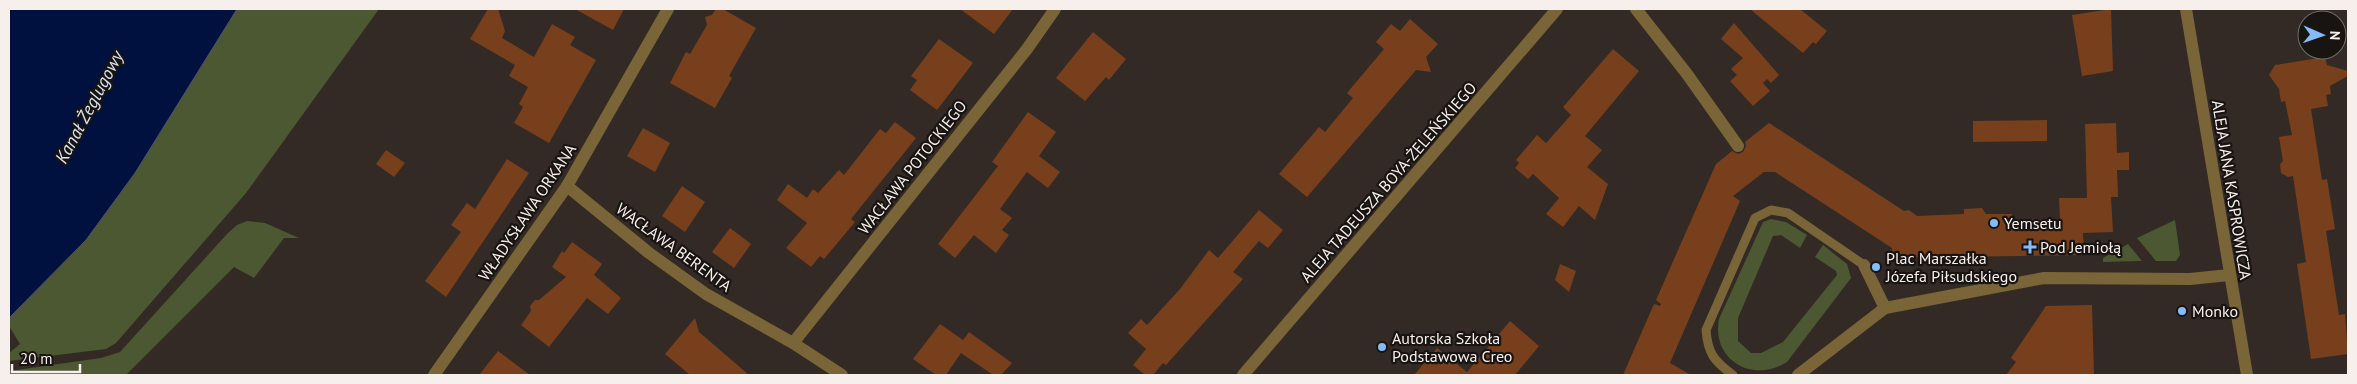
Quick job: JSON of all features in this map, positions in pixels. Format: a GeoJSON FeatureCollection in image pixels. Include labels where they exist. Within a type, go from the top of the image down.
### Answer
{"type":"FeatureCollection","features":[{"type":"Feature","properties":{"kind":"street","name":"WŁADYSŁAWA ORKANA"},"geometry":{"type":"LineString","coordinates":[[434,375],[567,186],[668,9]]}},
{"type":"Feature","properties":{"kind":"street","name":"WACŁAWA POTOCKIEGO"},"geometry":{"type":"LineString","coordinates":[[793,343],[1026,49],[1055,9]]}},
{"type":"Feature","properties":{"kind":"street","name":"ALEJA TADEUSZA BOYA-ŻELEŃSKIEGO"},"geometry":{"type":"LineString","coordinates":[[1243,375],[1557,9]]}},
{"type":"Feature","properties":{"kind":"street"},"geometry":{"type":"LineString","coordinates":[[1636,9],[1738,146]]}},
{"type":"Feature","properties":{"kind":"street","name":"ALEJA JANA KASPROWICZA"},"geometry":{"type":"LineString","coordinates":[[2186,9],[2247,375]]}},
{"type":"Feature","properties":{"kind":"street","name":"WACŁAWA BERENTA"},"geometry":{"type":"LineString","coordinates":[[567,186],[649,254],[706,294],[793,343],[842,375]]}},
{"type":"Feature","properties":{"kind":"street"},"geometry":{"type":"LineString","coordinates":[[1864,266],[1885,308]]}},
{"type":"Feature","properties":{"kind":"street"},"geometry":{"type":"LineString","coordinates":[[1798,375],[1885,308],[2044,278],[2190,279],[2229,275]]}},
{"type":"Feature","properties":{"kind":"lane"},"geometry":{"type":"LineString","coordinates":[[1733,375],[1715,362],[1707,345],[1706,330],[1755,218],[1771,210],[1788,213],[1864,266]]}},
{"type":"Feature","properties":{"kind":"green space"},"geometry":{"type":"Polygon","coordinates":[[[237,9],[379,9],[246,193],[116,343],[106,349],[9,361],[9,353],[20,344],[9,326],[9,318],[86,240],[135,173],[237,9]]]}},
{"type":"Feature","properties":{"kind":"green space"},"geometry":{"type":"Polygon","coordinates":[[[1771,219],[1786,222],[1807,235],[1800,248],[1781,235],[1773,236],[1738,318],[1738,341],[1751,353],[1761,353],[1783,342],[1837,275],[1836,271],[1815,257],[1823,245],[1847,264],[1851,278],[1787,362],[1774,368],[1748,369],[1737,364],[1721,346],[1718,334],[1719,319],[1763,222],[1771,219]]]}},
{"type":"Feature","properties":{"kind":"green space"},"geometry":{"type":"Polygon","coordinates":[[[2175,220],[2180,255],[2176,261],[2156,261],[2137,238],[2175,220]]]}},
{"type":"Feature","properties":{"kind":"green space"},"geometry":{"type":"Polygon","coordinates":[[[247,221],[265,223],[299,238],[284,238],[254,278],[234,267],[126,375],[9,375],[9,371],[101,358],[120,352],[227,234],[237,225],[247,221]]]}},
{"type":"Feature","properties":{"kind":"green space"},"geometry":{"type":"Polygon","coordinates":[[[2128,244],[2142,261],[2103,262],[2103,258],[2128,244]]]}},
{"type":"Feature","properties":{"kind":"water","name":"Kanał Żeglugowy"},"geometry":{"type":"Polygon","coordinates":[[[9,9],[237,9],[135,173],[86,240],[9,318],[9,9]]]}},
{"type":"Feature","properties":{"kind":"building"},"geometry":{"type":"Polygon","coordinates":[[[488,9],[498,9],[505,31],[502,38],[534,57],[552,24],[575,37],[570,45],[596,60],[549,143],[514,123],[523,107],[519,104],[528,87],[509,76],[515,65],[470,39],[488,9]]]}},
{"type":"Feature","properties":{"kind":"building"},"geometry":{"type":"Polygon","coordinates":[[[575,9],[624,9],[613,30],[575,9]]]}},
{"type":"Feature","properties":{"kind":"building"},"geometry":{"type":"Polygon","coordinates":[[[716,9],[723,9],[756,28],[729,76],[732,78],[715,108],[670,83],[686,52],[690,54],[707,25],[705,17],[712,15],[716,9]]]}},
{"type":"Feature","properties":{"kind":"building"},"geometry":{"type":"Polygon","coordinates":[[[960,9],[1013,9],[994,34],[960,9]]]}},
{"type":"Feature","properties":{"kind":"building"},"geometry":{"type":"Polygon","coordinates":[[[1750,9],[1800,9],[1827,31],[1816,44],[1813,42],[1803,53],[1750,9]]]}},
{"type":"Feature","properties":{"kind":"building"},"geometry":{"type":"Polygon","coordinates":[[[2111,9],[2113,71],[2082,76],[2072,15],[2111,9]]]}},
{"type":"Feature","properties":{"kind":"building"},"geometry":{"type":"Polygon","coordinates":[[[1410,19],[1438,44],[1426,57],[1431,72],[1416,70],[1307,197],[1279,174],[1319,127],[1325,132],[1353,98],[1347,93],[1384,49],[1376,42],[1391,24],[1400,31],[1410,19]]]}},
{"type":"Feature","properties":{"kind":"building"},"geometry":{"type":"Polygon","coordinates":[[[1734,23],[1779,75],[1771,83],[1767,79],[1763,83],[1770,91],[1753,106],[1730,81],[1737,75],[1731,69],[1743,58],[1721,39],[1734,23]]]}},
{"type":"Feature","properties":{"kind":"building"},"geometry":{"type":"Polygon","coordinates":[[[1093,32],[1126,59],[1109,80],[1106,77],[1085,101],[1056,78],[1093,32]]]}},
{"type":"Feature","properties":{"kind":"building"},"geometry":{"type":"Polygon","coordinates":[[[939,39],[973,63],[937,110],[910,90],[917,80],[911,76],[939,39]]]}},
{"type":"Feature","properties":{"kind":"building"},"geometry":{"type":"Polygon","coordinates":[[[1613,49],[1639,71],[1585,136],[1602,150],[1587,167],[1608,184],[1595,220],[1579,206],[1563,227],[1546,214],[1559,198],[1533,174],[1528,179],[1515,168],[1519,163],[1516,160],[1537,135],[1546,143],[1571,115],[1563,107],[1613,49]]]}},
{"type":"Feature","properties":{"kind":"building"},"geometry":{"type":"Polygon","coordinates":[[[2306,60],[2326,60],[2327,65],[2348,71],[2348,76],[2330,86],[2331,94],[2326,95],[2328,106],[2311,109],[2322,180],[2327,179],[2335,229],[2326,231],[2339,315],[2345,314],[2348,354],[2311,359],[2297,264],[2306,262],[2293,176],[2288,177],[2281,173],[2280,164],[2283,161],[2279,137],[2292,135],[2285,101],[2281,102],[2279,89],[2269,75],[2275,65],[2306,60]]]}},
{"type":"Feature","properties":{"kind":"building"},"geometry":{"type":"Polygon","coordinates":[[[1028,112],[1056,132],[1039,156],[1060,172],[1048,188],[1027,172],[1000,209],[1012,218],[1002,230],[1009,235],[996,253],[974,235],[955,258],[938,244],[998,166],[992,162],[1028,112]]]}},
{"type":"Feature","properties":{"kind":"building"},"geometry":{"type":"Polygon","coordinates":[[[2047,120],[2047,141],[1973,142],[1973,121],[2047,120]]]}},
{"type":"Feature","properties":{"kind":"building"},"geometry":{"type":"Polygon","coordinates":[[[895,122],[916,138],[851,219],[855,222],[824,259],[820,256],[811,267],[786,248],[807,223],[777,200],[788,184],[807,198],[813,189],[818,193],[839,170],[844,175],[880,129],[886,133],[895,122]]]}},
{"type":"Feature","properties":{"kind":"building"},"geometry":{"type":"Polygon","coordinates":[[[1769,123],[1904,211],[1909,210],[1917,216],[1964,214],[1964,209],[1982,208],[1986,214],[2012,214],[2012,219],[2060,219],[2059,198],[2087,198],[2085,124],[2116,123],[2117,153],[2129,152],[2129,170],[2117,170],[2118,197],[2111,197],[2113,232],[2083,233],[2084,255],[1892,258],[1892,248],[1775,172],[1764,172],[1733,196],[1740,201],[1670,363],[1691,375],[1623,375],[1654,304],[1660,306],[1661,304],[1656,300],[1716,164],[1732,151],[1738,154],[1743,152],[1746,146],[1745,142],[1769,123]]]}},
{"type":"Feature","properties":{"kind":"building"},"geometry":{"type":"Polygon","coordinates":[[[643,128],[670,143],[655,172],[627,156],[643,128]]]}},
{"type":"Feature","properties":{"kind":"building"},"geometry":{"type":"Polygon","coordinates":[[[386,150],[405,163],[394,177],[376,164],[386,150]]]}},
{"type":"Feature","properties":{"kind":"building"},"geometry":{"type":"Polygon","coordinates":[[[507,159],[529,173],[446,297],[425,281],[461,232],[451,225],[467,203],[475,209],[507,159]]]}},
{"type":"Feature","properties":{"kind":"building"},"geometry":{"type":"Polygon","coordinates":[[[682,186],[705,202],[685,232],[662,216],[682,186]]]}},
{"type":"Feature","properties":{"kind":"building"},"geometry":{"type":"Polygon","coordinates":[[[1259,210],[1283,230],[1268,248],[1259,241],[1233,272],[1243,279],[1166,365],[1163,363],[1153,375],[1145,375],[1133,365],[1146,349],[1128,333],[1141,319],[1147,325],[1180,289],[1209,250],[1218,258],[1259,210]]]}},
{"type":"Feature","properties":{"kind":"building"},"geometry":{"type":"Polygon","coordinates":[[[730,228],[751,244],[734,268],[712,252],[730,228]]]}},
{"type":"Feature","properties":{"kind":"building"},"geometry":{"type":"Polygon","coordinates":[[[572,242],[602,264],[594,275],[621,298],[608,314],[587,298],[549,347],[521,325],[531,311],[530,306],[535,300],[539,300],[566,277],[552,267],[562,251],[564,253],[572,242]]]}},
{"type":"Feature","properties":{"kind":"building"},"geometry":{"type":"Polygon","coordinates":[[[1560,264],[1576,271],[1569,292],[1555,280],[1560,264]]]}},
{"type":"Feature","properties":{"kind":"building"},"geometry":{"type":"Polygon","coordinates":[[[2092,305],[2094,375],[2006,375],[2016,362],[2011,358],[2046,306],[2092,305]]]}},
{"type":"Feature","properties":{"kind":"building"},"geometry":{"type":"Polygon","coordinates":[[[695,318],[699,332],[749,375],[690,375],[665,354],[695,318]]]}},
{"type":"Feature","properties":{"kind":"building"},"geometry":{"type":"Polygon","coordinates":[[[1510,321],[1539,346],[1515,375],[1414,375],[1437,348],[1467,372],[1510,321]]]}},
{"type":"Feature","properties":{"kind":"building"},"geometry":{"type":"Polygon","coordinates":[[[940,324],[963,340],[969,332],[1012,363],[1001,375],[993,375],[961,353],[946,375],[936,375],[913,359],[940,324]]]}},
{"type":"Feature","properties":{"kind":"building"},"geometry":{"type":"Polygon","coordinates":[[[498,351],[530,375],[479,375],[498,351]]]}},
{"type":"Feature","properties":{"kind":"place","name":"Yemsetu"},"geometry":{"type":"Point","coordinates":[1994,223]}},
{"type":"Feature","properties":{"kind":"place","name":"Pod Jemiołą"},"geometry":{"type":"Point","coordinates":[2030,247]}},
{"type":"Feature","properties":{"kind":"place","name":"Plac Marszałka Józefa Piłsudskiego"},"geometry":{"type":"Point","coordinates":[1876,267]}},
{"type":"Feature","properties":{"kind":"place","name":"Monko"},"geometry":{"type":"Point","coordinates":[2182,311]}},
{"type":"Feature","properties":{"kind":"place","name":"Autorska Szkoła Podstawowa Creo"},"geometry":{"type":"Point","coordinates":[1382,347]}}]}
